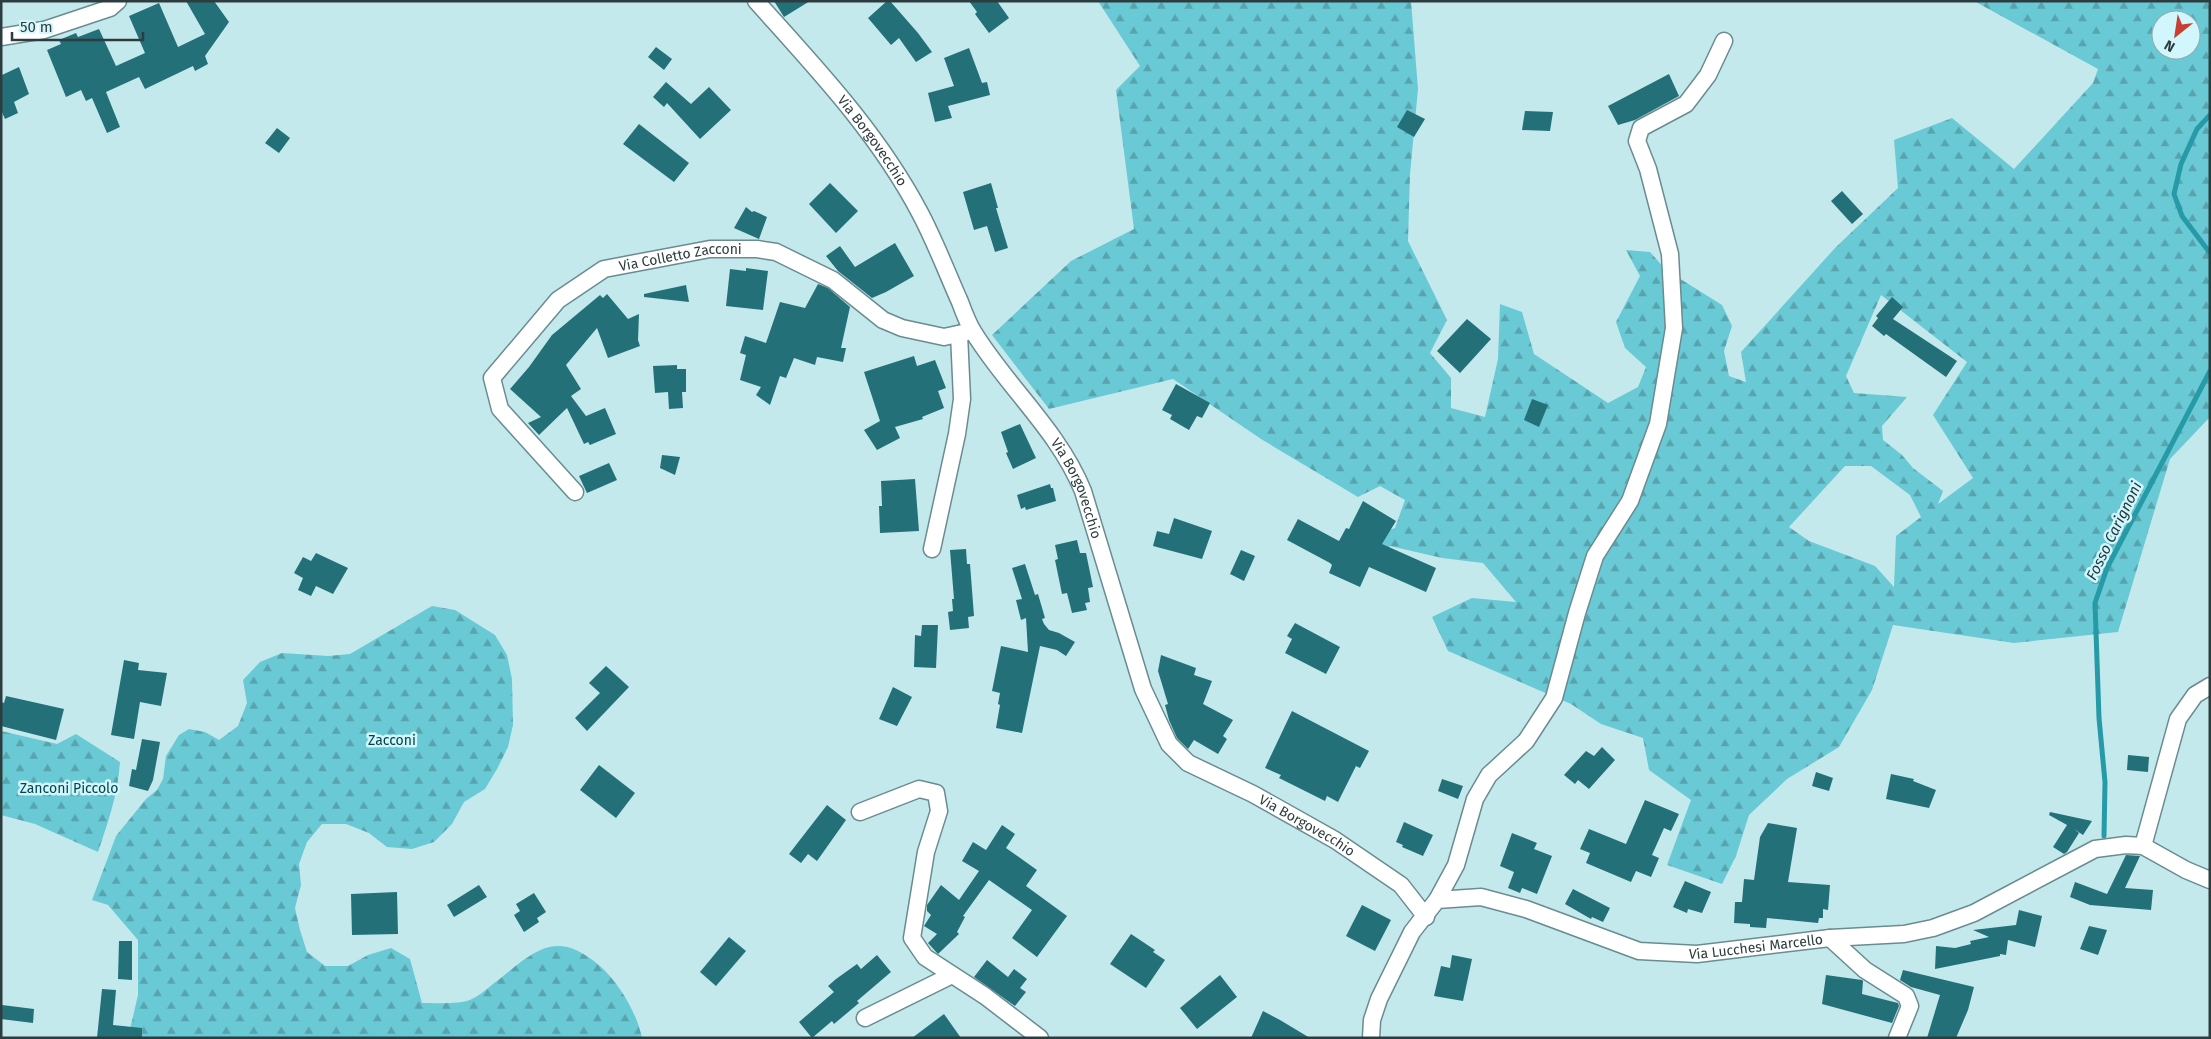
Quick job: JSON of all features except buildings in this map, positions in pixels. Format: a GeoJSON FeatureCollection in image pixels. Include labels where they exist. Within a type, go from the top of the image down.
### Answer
{"type":"FeatureCollection","features":[{"type":"Feature","properties":{"kind":"street"},"geometry":{"type":"LineString","coordinates":[[1,37],[44,30],[110,8],[118,1]]}},
{"type":"Feature","properties":{"kind":"street","name":"Via Borgovecchio"},"geometry":{"type":"LineString","coordinates":[[756,1],[814,66],[888,158],[921,214],[966,332],[1041,419],[1073,466],[1083,491],[1143,689],[1169,744],[1188,763],[1253,794],[1335,840],[1401,885],[1426,917]]}},
{"type":"Feature","properties":{"kind":"street"},"geometry":{"type":"LineString","coordinates":[[1371,1038],[1372,1020],[1379,999],[1412,932],[1438,900],[1456,865],[1479,791],[1489,775],[1526,740],[1554,698],[1595,556],[1630,501],[1658,424],[1674,328],[1670,254],[1648,170],[1638,141],[1641,128],[1686,104],[1708,75],[1724,41]]}},
{"type":"Feature","properties":{"kind":"street","name":"Via Colletto Zacconi"},"geometry":{"type":"LineString","coordinates":[[575,492],[500,409],[492,378],[558,300],[604,268],[710,248],[756,249],[776,252],[833,280],[883,320],[902,328],[944,337],[966,332]]}},
{"type":"Feature","properties":{"kind":"street"},"geometry":{"type":"LineString","coordinates":[[932,549],[957,434],[962,399],[966,332]]}},
{"type":"Feature","properties":{"kind":"street"},"geometry":{"type":"LineString","coordinates":[[2143,846],[2178,719],[2195,694],[2210,686]]}},
{"type":"Feature","properties":{"kind":"street"},"geometry":{"type":"LineString","coordinates":[[860,812],[919,789],[936,793],[939,811],[926,852],[912,938],[925,958],[985,996],[1040,1038]]}},
{"type":"Feature","properties":{"kind":"street","name":"Via Lucchesi Marcello"},"geometry":{"type":"LineString","coordinates":[[1438,900],[1481,897],[1526,910],[1638,951],[1697,954],[1830,938],[1904,934],[1933,928],[1974,913],[2095,849],[2126,845],[2143,846],[2186,870],[2210,880]]}},
{"type":"Feature","properties":{"kind":"street"},"geometry":{"type":"LineString","coordinates":[[1830,938],[1865,970],[1906,996],[1910,1006],[1897,1038]]}},
{"type":"Feature","properties":{"kind":"street"},"geometry":{"type":"LineString","coordinates":[[865,1018],[952,975]]}},
{"type":"Feature","properties":{"kind":"green space"},"geometry":{"type":"Polygon","coordinates":[[[1098,1],[1411,1],[1418,89],[1410,174],[1408,241],[1447,320],[1430,353],[1451,378],[1451,408],[1485,417],[1498,359],[1500,304],[1522,312],[1534,354],[1608,403],[1638,387],[1646,367],[1625,348],[1616,322],[1640,276],[1626,250],[1650,252],[1666,270],[1722,305],[1732,326],[1724,351],[1729,376],[1746,382],[1741,352],[1836,247],[1898,188],[1894,140],[1952,118],[2014,169],[2093,83],[2098,69],[1974,1],[2210,1],[2210,417],[2170,459],[2118,632],[2014,643],[1893,625],[1872,690],[1839,747],[1787,779],[1749,815],[1736,856],[1722,884],[1667,865],[1691,800],[1649,770],[1643,738],[1601,724],[1571,704],[1448,651],[1432,617],[1472,598],[1516,602],[1483,563],[1442,558],[1390,546],[1384,558],[1378,534],[1395,528],[1405,500],[1380,486],[1358,497],[1261,439],[1173,379],[1049,409],[992,335],[1071,261],[1134,229],[1116,90],[1140,66],[1098,1]],[[1881,295],[1846,376],[1854,393],[1907,397],[1882,426],[1883,440],[1902,455],[1913,468],[1943,491],[1938,504],[1973,478],[1933,415],[1967,362],[1881,295]],[[1845,466],[1789,527],[1809,541],[1875,566],[1894,587],[1896,536],[1921,517],[1910,495],[1871,466],[1845,466]]]}},
{"type":"Feature","properties":{"kind":"green space","name":"Zacconi"},"geometry":{"type":"Polygon","coordinates":[[[432,606],[455,610],[495,635],[507,655],[512,679],[513,725],[508,747],[485,789],[464,802],[452,824],[434,842],[412,849],[387,847],[369,833],[346,824],[322,824],[307,842],[299,864],[301,885],[295,908],[307,952],[325,966],[348,966],[368,955],[391,948],[410,959],[422,1003],[445,1003],[462,1002],[474,998],[520,962],[544,948],[556,946],[570,948],[584,954],[600,966],[614,981],[632,1009],[642,1038],[128,1038],[138,995],[138,940],[108,905],[92,900],[116,836],[146,799],[157,790],[163,779],[166,756],[179,735],[189,729],[205,732],[219,740],[238,726],[247,703],[243,680],[260,662],[282,653],[328,656],[350,654],[432,606]]]}},
{"type":"Feature","properties":{"kind":"green space","name":"Zanconi Piccolo"},"geometry":{"type":"Polygon","coordinates":[[[1,731],[57,744],[76,734],[120,762],[115,797],[98,852],[35,824],[1,815],[1,731]]]}},
{"type":"Feature","properties":{"kind":"waterway","name":"Fosso Carignoni"},"geometry":{"type":"LineString","coordinates":[[2210,115],[2197,129],[2181,164],[2174,194],[2182,216],[2210,253]]}},
{"type":"Feature","properties":{"kind":"waterway","name":"Fosso Carignoni"},"geometry":{"type":"LineString","coordinates":[[2104,836],[2105,782],[2099,718],[2095,603],[2107,568],[2210,371]]}}]}
